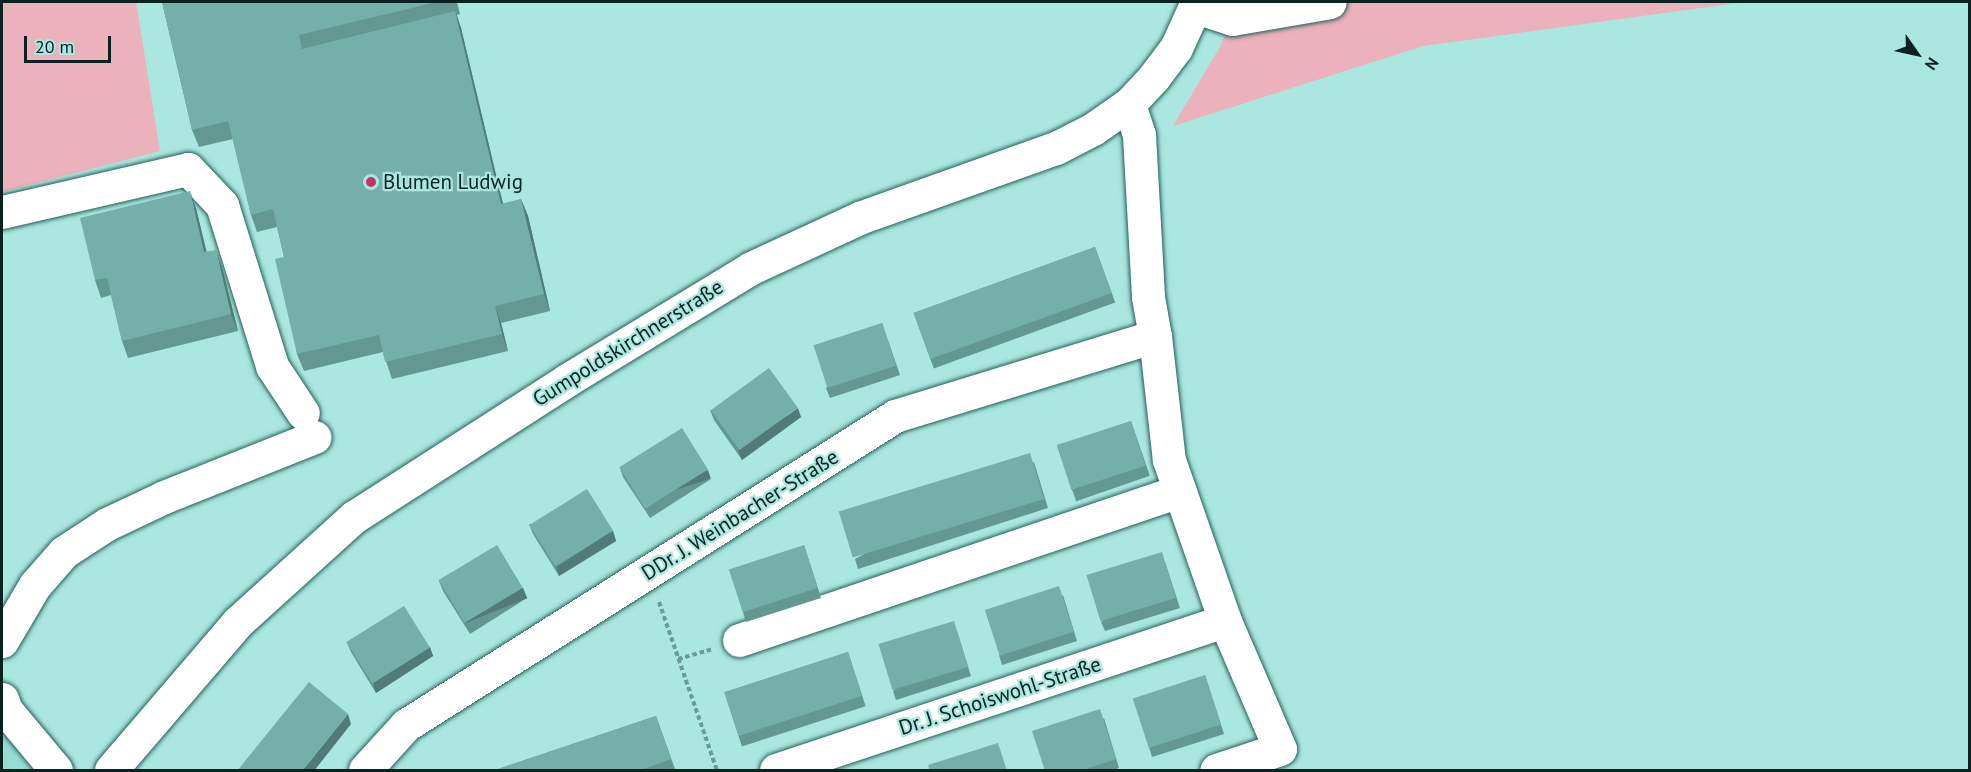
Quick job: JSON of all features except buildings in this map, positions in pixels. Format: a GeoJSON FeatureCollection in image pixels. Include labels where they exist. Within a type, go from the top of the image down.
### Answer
{"type":"FeatureCollection","features":[{"type":"Feature","properties":{"kind":"street"},"geometry":{"type":"LineString","coordinates":[[1197,4],[1232,19],[1330,2]]}},
{"type":"Feature","properties":{"kind":"street","name":"Gumpoldskirchnerstraße"},"geometry":{"type":"LineString","coordinates":[[111,771],[238,622],[354,517],[567,380],[751,268],[859,218],[1056,148],[1093,129],[1129,104],[1176,48],[1197,4]]}},
{"type":"Feature","properties":{"kind":"street"},"geometry":{"type":"LineString","coordinates":[[1129,104],[1139,135],[1148,297],[1155,336],[1169,460],[1225,621],[1280,749],[1216,771]]}},
{"type":"Feature","properties":{"kind":"street"},"geometry":{"type":"LineString","coordinates":[[2,212],[188,169],[222,205],[272,366],[309,425],[107,524],[64,552],[35,585],[2,640]]}},
{"type":"Feature","properties":{"kind":"street","name":"DDr. J. Weinbacher-Straße"},"geometry":{"type":"LineString","coordinates":[[365,771],[405,725],[896,416],[1155,336]]}},
{"type":"Feature","properties":{"kind":"street"},"geometry":{"type":"LineString","coordinates":[[739,640],[1180,491]]}},
{"type":"Feature","properties":{"kind":"street","name":"Dr. J. Schoiswohl-Straße"},"geometry":{"type":"LineString","coordinates":[[776,771],[1225,621]]}},
{"type":"Feature","properties":{"kind":"street"},"geometry":{"type":"LineString","coordinates":[[2,699],[6,710],[57,771]]}},
{"type":"Feature","properties":{"kind":"path"},"geometry":{"type":"LineString","coordinates":[[649,573],[717,771]]}},
{"type":"Feature","properties":{"kind":"shaded area"},"geometry":{"type":"Polygon","coordinates":[[[2,2],[136,2],[160,151],[2,192],[2,2]]]}},
{"type":"Feature","properties":{"kind":"shaded area"},"geometry":{"type":"Polygon","coordinates":[[[1236,2],[1744,2],[1423,46],[1173,126],[1220,47],[1236,2]]]}},
{"type":"Feature","properties":{"kind":"shaded area"},"geometry":{"type":"Polygon","coordinates":[[[2,672],[8,686],[77,767],[76,770],[2,770],[2,672]]]}},
{"type":"Feature","properties":{"kind":"place","name":"Blumen Ludwig"},"geometry":{"type":"Point","coordinates":[371,182]}}]}
